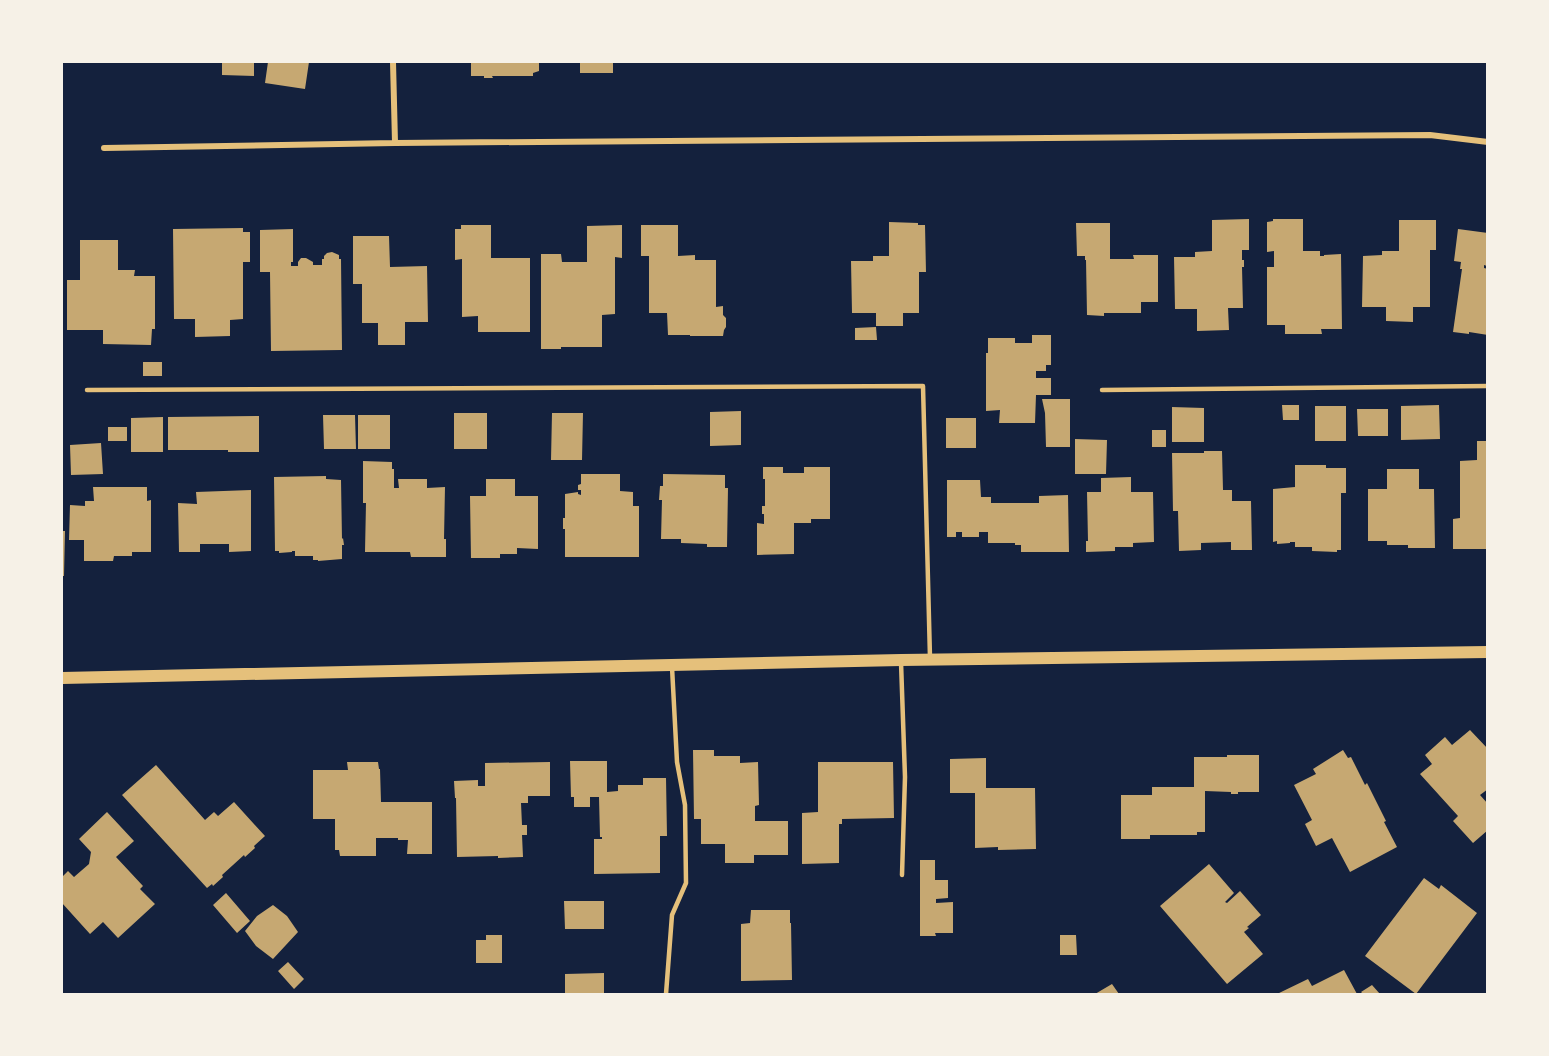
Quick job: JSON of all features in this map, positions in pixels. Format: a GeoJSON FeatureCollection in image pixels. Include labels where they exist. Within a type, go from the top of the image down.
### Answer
{"type":"FeatureCollection","features":[{"type":"Feature","properties":{"kind":"main road"},"geometry":{"type":"LineString","coordinates":[[62,678],[930,659],[1488,652]]}},
{"type":"Feature","properties":{"kind":"street"},"geometry":{"type":"LineString","coordinates":[[393,62],[395,143]]}},
{"type":"Feature","properties":{"kind":"street"},"geometry":{"type":"LineString","coordinates":[[104,148],[395,143],[1430,135],[1488,142]]}},
{"type":"Feature","properties":{"kind":"lane"},"geometry":{"type":"LineString","coordinates":[[87,390],[923,386],[930,659]]}},
{"type":"Feature","properties":{"kind":"lane"},"geometry":{"type":"LineString","coordinates":[[1102,390],[1488,386]]}},
{"type":"Feature","properties":{"kind":"lane"},"geometry":{"type":"LineString","coordinates":[[901,660],[904,777],[902,875]]}},
{"type":"Feature","properties":{"kind":"lane"},"geometry":{"type":"LineString","coordinates":[[666,994],[672,915],[686,883],[685,805],[677,762],[672,665]]}},
{"type":"Feature","properties":{"kind":"building"},"geometry":{"type":"Polygon","coordinates":[[[222,62],[254,62],[254,76],[222,75],[222,62]]]}},
{"type":"Feature","properties":{"kind":"building"},"geometry":{"type":"Polygon","coordinates":[[[268,62],[309,62],[305,89],[265,83],[268,62]]]}},
{"type":"Feature","properties":{"kind":"building"},"geometry":{"type":"Polygon","coordinates":[[[471,62],[539,62],[539,71],[533,73],[533,76],[484,78],[484,76],[471,76],[471,62]]]}},
{"type":"Feature","properties":{"kind":"building"},"geometry":{"type":"Polygon","coordinates":[[[580,62],[613,62],[613,73],[580,73],[580,62]]]}},
{"type":"Feature","properties":{"kind":"building"},"geometry":{"type":"Polygon","coordinates":[[[1249,219],[1249,250],[1242,250],[1242,260],[1244,260],[1244,267],[1242,267],[1243,308],[1228,308],[1229,330],[1197,331],[1197,309],[1175,309],[1174,257],[1195,257],[1195,252],[1212,251],[1212,220],[1249,219]]]}},
{"type":"Feature","properties":{"kind":"building"},"geometry":{"type":"Polygon","coordinates":[[[1273,219],[1303,219],[1303,251],[1320,251],[1320,256],[1341,254],[1342,329],[1321,329],[1322,334],[1285,334],[1285,325],[1267,325],[1267,267],[1274,267],[1274,251],[1267,252],[1267,222],[1273,219]]]}},
{"type":"Feature","properties":{"kind":"building"},"geometry":{"type":"Polygon","coordinates":[[[1399,220],[1436,220],[1436,250],[1430,250],[1430,307],[1413,307],[1413,322],[1386,321],[1386,307],[1362,307],[1363,256],[1382,255],[1382,251],[1399,251],[1399,220]]]}},
{"type":"Feature","properties":{"kind":"building"},"geometry":{"type":"Polygon","coordinates":[[[889,222],[925,225],[926,272],[919,272],[919,313],[903,313],[903,326],[876,326],[876,313],[852,313],[851,261],[873,261],[873,256],[889,256],[889,222]]]}},
{"type":"Feature","properties":{"kind":"building"},"geometry":{"type":"Polygon","coordinates":[[[1076,223],[1110,223],[1110,259],[1134,259],[1133,255],[1158,255],[1158,302],[1141,302],[1141,313],[1087,315],[1086,260],[1085,256],[1077,256],[1076,223]]]}},
{"type":"Feature","properties":{"kind":"building"},"geometry":{"type":"Polygon","coordinates":[[[461,225],[491,225],[491,258],[530,258],[530,332],[478,332],[478,316],[462,317],[462,259],[455,260],[455,229],[461,229],[461,225]]]}},
{"type":"Feature","properties":{"kind":"building"},"geometry":{"type":"Polygon","coordinates":[[[622,225],[622,258],[615,257],[615,314],[602,315],[602,347],[541,349],[541,254],[561,254],[562,262],[587,262],[587,226],[622,225]]]}},
{"type":"Feature","properties":{"kind":"building"},"geometry":{"type":"Polygon","coordinates":[[[641,225],[678,225],[678,256],[695,255],[695,260],[716,260],[716,307],[723,306],[723,315],[726,318],[723,336],[668,335],[667,313],[649,313],[649,256],[641,256],[641,225]]]}},
{"type":"Feature","properties":{"kind":"building"},"geometry":{"type":"Polygon","coordinates":[[[243,228],[243,232],[250,232],[250,262],[243,262],[243,319],[230,320],[230,336],[195,337],[195,319],[174,319],[173,229],[243,228]]]}},
{"type":"Feature","properties":{"kind":"building"},"geometry":{"type":"Polygon","coordinates":[[[293,229],[291,266],[298,266],[301,258],[313,262],[313,265],[322,265],[324,256],[332,252],[339,255],[341,259],[342,350],[271,351],[270,272],[260,272],[260,230],[293,229]]]}},
{"type":"Feature","properties":{"kind":"building"},"geometry":{"type":"Polygon","coordinates":[[[1458,229],[1488,233],[1488,262],[1484,268],[1488,269],[1488,335],[1453,332],[1462,269],[1460,269],[1461,262],[1454,261],[1458,229]]]}},
{"type":"Feature","properties":{"kind":"building"},"geometry":{"type":"Polygon","coordinates":[[[353,236],[389,236],[390,267],[427,266],[428,322],[405,322],[405,345],[378,345],[378,323],[362,323],[362,284],[353,284],[353,236]]]}},
{"type":"Feature","properties":{"kind":"building"},"geometry":{"type":"Polygon","coordinates":[[[80,240],[118,240],[118,270],[135,270],[134,276],[155,276],[155,329],[152,329],[151,345],[103,344],[103,330],[67,330],[67,280],[80,280],[80,240]]]}},
{"type":"Feature","properties":{"kind":"building"},"geometry":{"type":"Polygon","coordinates":[[[876,327],[877,340],[855,340],[855,328],[876,327]]]}},
{"type":"Feature","properties":{"kind":"building"},"geometry":{"type":"Polygon","coordinates":[[[1032,335],[1051,335],[1051,365],[1046,365],[1046,371],[1036,371],[1036,378],[1051,378],[1051,395],[1036,395],[1035,423],[999,423],[1000,410],[986,411],[988,338],[1015,338],[1015,343],[1032,343],[1032,335]]]}},
{"type":"Feature","properties":{"kind":"building"},"geometry":{"type":"Polygon","coordinates":[[[143,362],[162,362],[162,376],[143,376],[143,362]]]}},
{"type":"Feature","properties":{"kind":"building"},"geometry":{"type":"Polygon","coordinates":[[[1042,399],[1070,399],[1070,447],[1046,447],[1045,413],[1042,399]]]}},
{"type":"Feature","properties":{"kind":"building"},"geometry":{"type":"Polygon","coordinates":[[[1282,405],[1299,405],[1299,420],[1283,420],[1282,405]]]}},
{"type":"Feature","properties":{"kind":"building"},"geometry":{"type":"Polygon","coordinates":[[[1439,405],[1440,439],[1401,440],[1401,406],[1439,405]]]}},
{"type":"Feature","properties":{"kind":"building"},"geometry":{"type":"Polygon","coordinates":[[[1315,406],[1346,406],[1346,441],[1315,441],[1315,406]]]}},
{"type":"Feature","properties":{"kind":"building"},"geometry":{"type":"Polygon","coordinates":[[[1172,407],[1204,408],[1204,442],[1172,442],[1172,407]]]}},
{"type":"Feature","properties":{"kind":"building"},"geometry":{"type":"Polygon","coordinates":[[[1357,409],[1388,409],[1388,436],[1358,436],[1357,409]]]}},
{"type":"Feature","properties":{"kind":"building"},"geometry":{"type":"Polygon","coordinates":[[[741,411],[741,445],[710,446],[710,412],[741,411]]]}},
{"type":"Feature","properties":{"kind":"building"},"geometry":{"type":"Polygon","coordinates":[[[454,413],[487,413],[487,449],[454,449],[454,413]]]}},
{"type":"Feature","properties":{"kind":"building"},"geometry":{"type":"Polygon","coordinates":[[[552,413],[583,413],[582,460],[551,460],[552,413]]]}},
{"type":"Feature","properties":{"kind":"building"},"geometry":{"type":"Polygon","coordinates":[[[323,415],[355,415],[356,449],[324,449],[323,415]]]}},
{"type":"Feature","properties":{"kind":"building"},"geometry":{"type":"Polygon","coordinates":[[[358,415],[390,415],[390,449],[358,449],[358,415]]]}},
{"type":"Feature","properties":{"kind":"building"},"geometry":{"type":"Polygon","coordinates":[[[259,416],[259,452],[168,450],[168,417],[259,416]]]}},
{"type":"Feature","properties":{"kind":"building"},"geometry":{"type":"Polygon","coordinates":[[[163,417],[163,452],[131,452],[131,418],[163,417]]]}},
{"type":"Feature","properties":{"kind":"building"},"geometry":{"type":"Polygon","coordinates":[[[946,418],[976,418],[976,448],[946,448],[946,418]]]}},
{"type":"Feature","properties":{"kind":"building"},"geometry":{"type":"Polygon","coordinates":[[[108,427],[127,427],[127,441],[108,441],[108,427]]]}},
{"type":"Feature","properties":{"kind":"building"},"geometry":{"type":"Polygon","coordinates":[[[1152,430],[1166,430],[1166,447],[1152,447],[1152,430]]]}},
{"type":"Feature","properties":{"kind":"building"},"geometry":{"type":"Polygon","coordinates":[[[1075,439],[1107,440],[1106,474],[1075,474],[1075,439]]]}},
{"type":"Feature","properties":{"kind":"building"},"geometry":{"type":"Polygon","coordinates":[[[1477,441],[1488,441],[1488,549],[1453,549],[1453,519],[1460,518],[1460,461],[1477,460],[1477,441]]]}},
{"type":"Feature","properties":{"kind":"building"},"geometry":{"type":"Polygon","coordinates":[[[101,443],[103,474],[71,475],[70,445],[101,443]]]}},
{"type":"Feature","properties":{"kind":"building"},"geometry":{"type":"Polygon","coordinates":[[[1204,451],[1222,451],[1223,490],[1232,490],[1232,501],[1251,501],[1252,550],[1231,550],[1231,542],[1201,543],[1201,550],[1179,551],[1178,511],[1173,511],[1172,453],[1204,453],[1204,451]]]}},
{"type":"Feature","properties":{"kind":"building"},"geometry":{"type":"Polygon","coordinates":[[[363,461],[392,462],[394,488],[399,488],[398,479],[427,479],[427,488],[445,487],[446,557],[411,557],[410,552],[365,552],[366,503],[363,503],[363,461]]]}},
{"type":"Feature","properties":{"kind":"building"},"geometry":{"type":"Polygon","coordinates":[[[1295,465],[1326,465],[1326,468],[1346,468],[1346,493],[1341,493],[1341,550],[1337,552],[1312,551],[1312,547],[1295,547],[1295,542],[1277,544],[1277,541],[1273,542],[1273,489],[1295,487],[1295,465]]]}},
{"type":"Feature","properties":{"kind":"building"},"geometry":{"type":"Polygon","coordinates":[[[763,467],[783,467],[783,473],[804,473],[804,467],[830,467],[830,519],[811,519],[811,523],[794,523],[794,554],[757,555],[757,523],[764,524],[764,514],[762,514],[762,506],[765,506],[763,467]]]}},
{"type":"Feature","properties":{"kind":"building"},"geometry":{"type":"Polygon","coordinates":[[[1387,469],[1419,469],[1419,489],[1434,489],[1435,548],[1408,548],[1408,545],[1387,545],[1387,541],[1368,541],[1368,489],[1387,489],[1387,469]]]}},
{"type":"Feature","properties":{"kind":"building"},"geometry":{"type":"Polygon","coordinates":[[[581,474],[620,474],[620,491],[633,492],[633,506],[639,506],[639,557],[565,557],[563,518],[565,518],[565,494],[578,492],[581,495],[578,485],[581,484],[581,474]]]}},
{"type":"Feature","properties":{"kind":"building"},"geometry":{"type":"Polygon","coordinates":[[[663,474],[725,475],[725,488],[728,488],[727,547],[681,543],[681,539],[661,539],[662,500],[659,500],[660,486],[663,486],[663,474]]]}},
{"type":"Feature","properties":{"kind":"building"},"geometry":{"type":"Polygon","coordinates":[[[326,476],[326,479],[341,480],[344,545],[342,545],[342,559],[318,561],[313,560],[313,556],[295,556],[295,551],[279,553],[275,551],[274,477],[326,476]]]}},
{"type":"Feature","properties":{"kind":"building"},"geometry":{"type":"Polygon","coordinates":[[[1131,477],[1131,492],[1153,492],[1154,542],[1133,543],[1133,547],[1115,547],[1115,551],[1086,552],[1086,541],[1088,541],[1087,492],[1101,492],[1101,478],[1131,477]]]}},
{"type":"Feature","properties":{"kind":"building"},"geometry":{"type":"Polygon","coordinates":[[[486,479],[515,479],[515,496],[538,496],[538,549],[517,548],[517,554],[500,554],[500,558],[471,558],[470,496],[486,496],[486,479]]]}},
{"type":"Feature","properties":{"kind":"building"},"geometry":{"type":"Polygon","coordinates":[[[947,480],[980,480],[981,497],[991,497],[991,503],[1039,503],[1039,496],[1068,495],[1069,552],[1021,552],[1021,545],[1015,545],[1015,543],[988,543],[988,532],[979,532],[979,537],[962,537],[962,532],[956,532],[956,537],[947,537],[947,480]]]}},
{"type":"Feature","properties":{"kind":"building"},"geometry":{"type":"Polygon","coordinates":[[[93,487],[147,487],[147,501],[151,500],[151,552],[132,552],[132,556],[114,556],[113,561],[84,561],[84,540],[69,540],[70,505],[85,506],[85,501],[94,501],[93,487]]]}},
{"type":"Feature","properties":{"kind":"building"},"geometry":{"type":"Polygon","coordinates":[[[251,490],[251,551],[229,552],[229,544],[200,544],[200,552],[179,552],[178,503],[197,504],[196,492],[251,490]]]}},
{"type":"Feature","properties":{"kind":"building"},"geometry":{"type":"Polygon","coordinates":[[[62,531],[65,531],[64,576],[62,576],[62,531]]]}},
{"type":"Feature","properties":{"kind":"building"},"geometry":{"type":"Polygon","coordinates":[[[1470,730],[1488,749],[1488,789],[1480,795],[1488,804],[1488,830],[1473,843],[1453,821],[1458,816],[1420,774],[1432,764],[1425,755],[1445,737],[1452,745],[1470,730]]]}},
{"type":"Feature","properties":{"kind":"building"},"geometry":{"type":"Polygon","coordinates":[[[693,750],[714,750],[714,756],[740,756],[740,763],[758,762],[759,805],[755,806],[755,821],[788,821],[788,855],[754,855],[754,863],[725,863],[725,844],[701,844],[701,819],[694,819],[693,750]]]}},
{"type":"Feature","properties":{"kind":"building"},"geometry":{"type":"Polygon","coordinates":[[[1343,750],[1348,758],[1351,757],[1365,785],[1367,783],[1397,847],[1350,872],[1332,838],[1316,846],[1305,824],[1312,820],[1294,785],[1316,774],[1313,769],[1343,750]]]}},
{"type":"Feature","properties":{"kind":"building"},"geometry":{"type":"Polygon","coordinates":[[[1227,755],[1259,755],[1259,792],[1231,794],[1231,792],[1205,791],[1205,832],[1197,832],[1197,835],[1150,835],[1150,839],[1121,839],[1121,795],[1152,795],[1152,787],[1194,787],[1194,757],[1227,757],[1227,755]]]}},
{"type":"Feature","properties":{"kind":"building"},"geometry":{"type":"Polygon","coordinates":[[[986,758],[986,788],[1035,788],[1036,849],[975,848],[975,793],[950,793],[950,759],[986,758]]]}},
{"type":"Feature","properties":{"kind":"building"},"geometry":{"type":"Polygon","coordinates":[[[570,761],[607,761],[607,792],[618,791],[618,785],[643,785],[643,778],[666,778],[667,836],[660,836],[660,873],[594,874],[594,839],[602,839],[600,837],[599,797],[590,797],[590,807],[574,807],[574,797],[571,797],[570,761]]]}},
{"type":"Feature","properties":{"kind":"building"},"geometry":{"type":"Polygon","coordinates":[[[347,762],[378,762],[381,802],[432,802],[432,854],[407,854],[408,840],[376,838],[376,856],[340,856],[339,850],[335,850],[335,819],[313,819],[313,770],[348,770],[347,762]]]}},
{"type":"Feature","properties":{"kind":"building"},"geometry":{"type":"Polygon","coordinates":[[[550,762],[550,796],[528,796],[528,803],[521,803],[522,825],[527,825],[527,835],[522,835],[523,857],[457,857],[454,781],[478,780],[478,786],[485,786],[485,763],[550,762]]]}},
{"type":"Feature","properties":{"kind":"building"},"geometry":{"type":"Polygon","coordinates":[[[818,762],[893,762],[894,818],[842,819],[842,824],[839,824],[839,863],[802,864],[802,813],[818,812],[818,762]]]}},
{"type":"Feature","properties":{"kind":"building"},"geometry":{"type":"Polygon","coordinates":[[[156,765],[205,820],[214,812],[218,816],[234,802],[265,836],[213,886],[212,884],[207,888],[122,795],[156,765]]]}},
{"type":"Feature","properties":{"kind":"building"},"geometry":{"type":"Polygon","coordinates":[[[107,812],[134,841],[116,857],[143,886],[140,889],[155,904],[118,938],[103,922],[90,934],[62,903],[62,877],[68,871],[74,877],[89,864],[91,852],[79,839],[107,812]]]}},
{"type":"Feature","properties":{"kind":"building"},"geometry":{"type":"Polygon","coordinates":[[[920,860],[935,860],[935,880],[948,880],[948,898],[936,899],[936,903],[953,902],[953,933],[920,936],[920,860]]]}},
{"type":"Feature","properties":{"kind":"building"},"geometry":{"type":"Polygon","coordinates":[[[1209,864],[1234,893],[1225,902],[1227,903],[1240,891],[1261,915],[1244,932],[1263,954],[1227,984],[1160,906],[1209,864]]]}},
{"type":"Feature","properties":{"kind":"building"},"geometry":{"type":"Polygon","coordinates":[[[1424,878],[1439,889],[1441,885],[1477,913],[1416,994],[1365,956],[1424,878]]]}},
{"type":"Feature","properties":{"kind":"building"},"geometry":{"type":"Polygon","coordinates":[[[226,893],[250,921],[237,933],[213,905],[226,893]]]}},
{"type":"Feature","properties":{"kind":"building"},"geometry":{"type":"Polygon","coordinates":[[[564,901],[604,901],[604,929],[565,929],[564,901]]]}},
{"type":"Feature","properties":{"kind":"building"},"geometry":{"type":"Polygon","coordinates":[[[273,905],[287,916],[298,932],[273,959],[256,946],[245,931],[257,916],[273,905]]]}},
{"type":"Feature","properties":{"kind":"building"},"geometry":{"type":"Polygon","coordinates":[[[751,910],[790,910],[792,980],[741,981],[741,924],[750,923],[751,910]]]}},
{"type":"Feature","properties":{"kind":"building"},"geometry":{"type":"Polygon","coordinates":[[[486,935],[502,935],[502,963],[476,963],[476,940],[486,940],[486,935]]]}},
{"type":"Feature","properties":{"kind":"building"},"geometry":{"type":"Polygon","coordinates":[[[1060,935],[1076,935],[1077,955],[1060,955],[1060,935]]]}},
{"type":"Feature","properties":{"kind":"building"},"geometry":{"type":"Polygon","coordinates":[[[288,962],[304,979],[294,989],[278,971],[288,962]]]}},
{"type":"Feature","properties":{"kind":"building"},"geometry":{"type":"Polygon","coordinates":[[[1344,970],[1357,994],[1277,994],[1308,979],[1312,986],[1344,970]]]}},
{"type":"Feature","properties":{"kind":"building"},"geometry":{"type":"Polygon","coordinates":[[[604,973],[604,994],[565,994],[565,974],[604,973]]]}},
{"type":"Feature","properties":{"kind":"building"},"geometry":{"type":"Polygon","coordinates":[[[1112,984],[1119,994],[1095,994],[1112,984]]]}},
{"type":"Feature","properties":{"kind":"building"},"geometry":{"type":"Polygon","coordinates":[[[1372,985],[1380,994],[1361,992],[1372,985]]]}}]}
